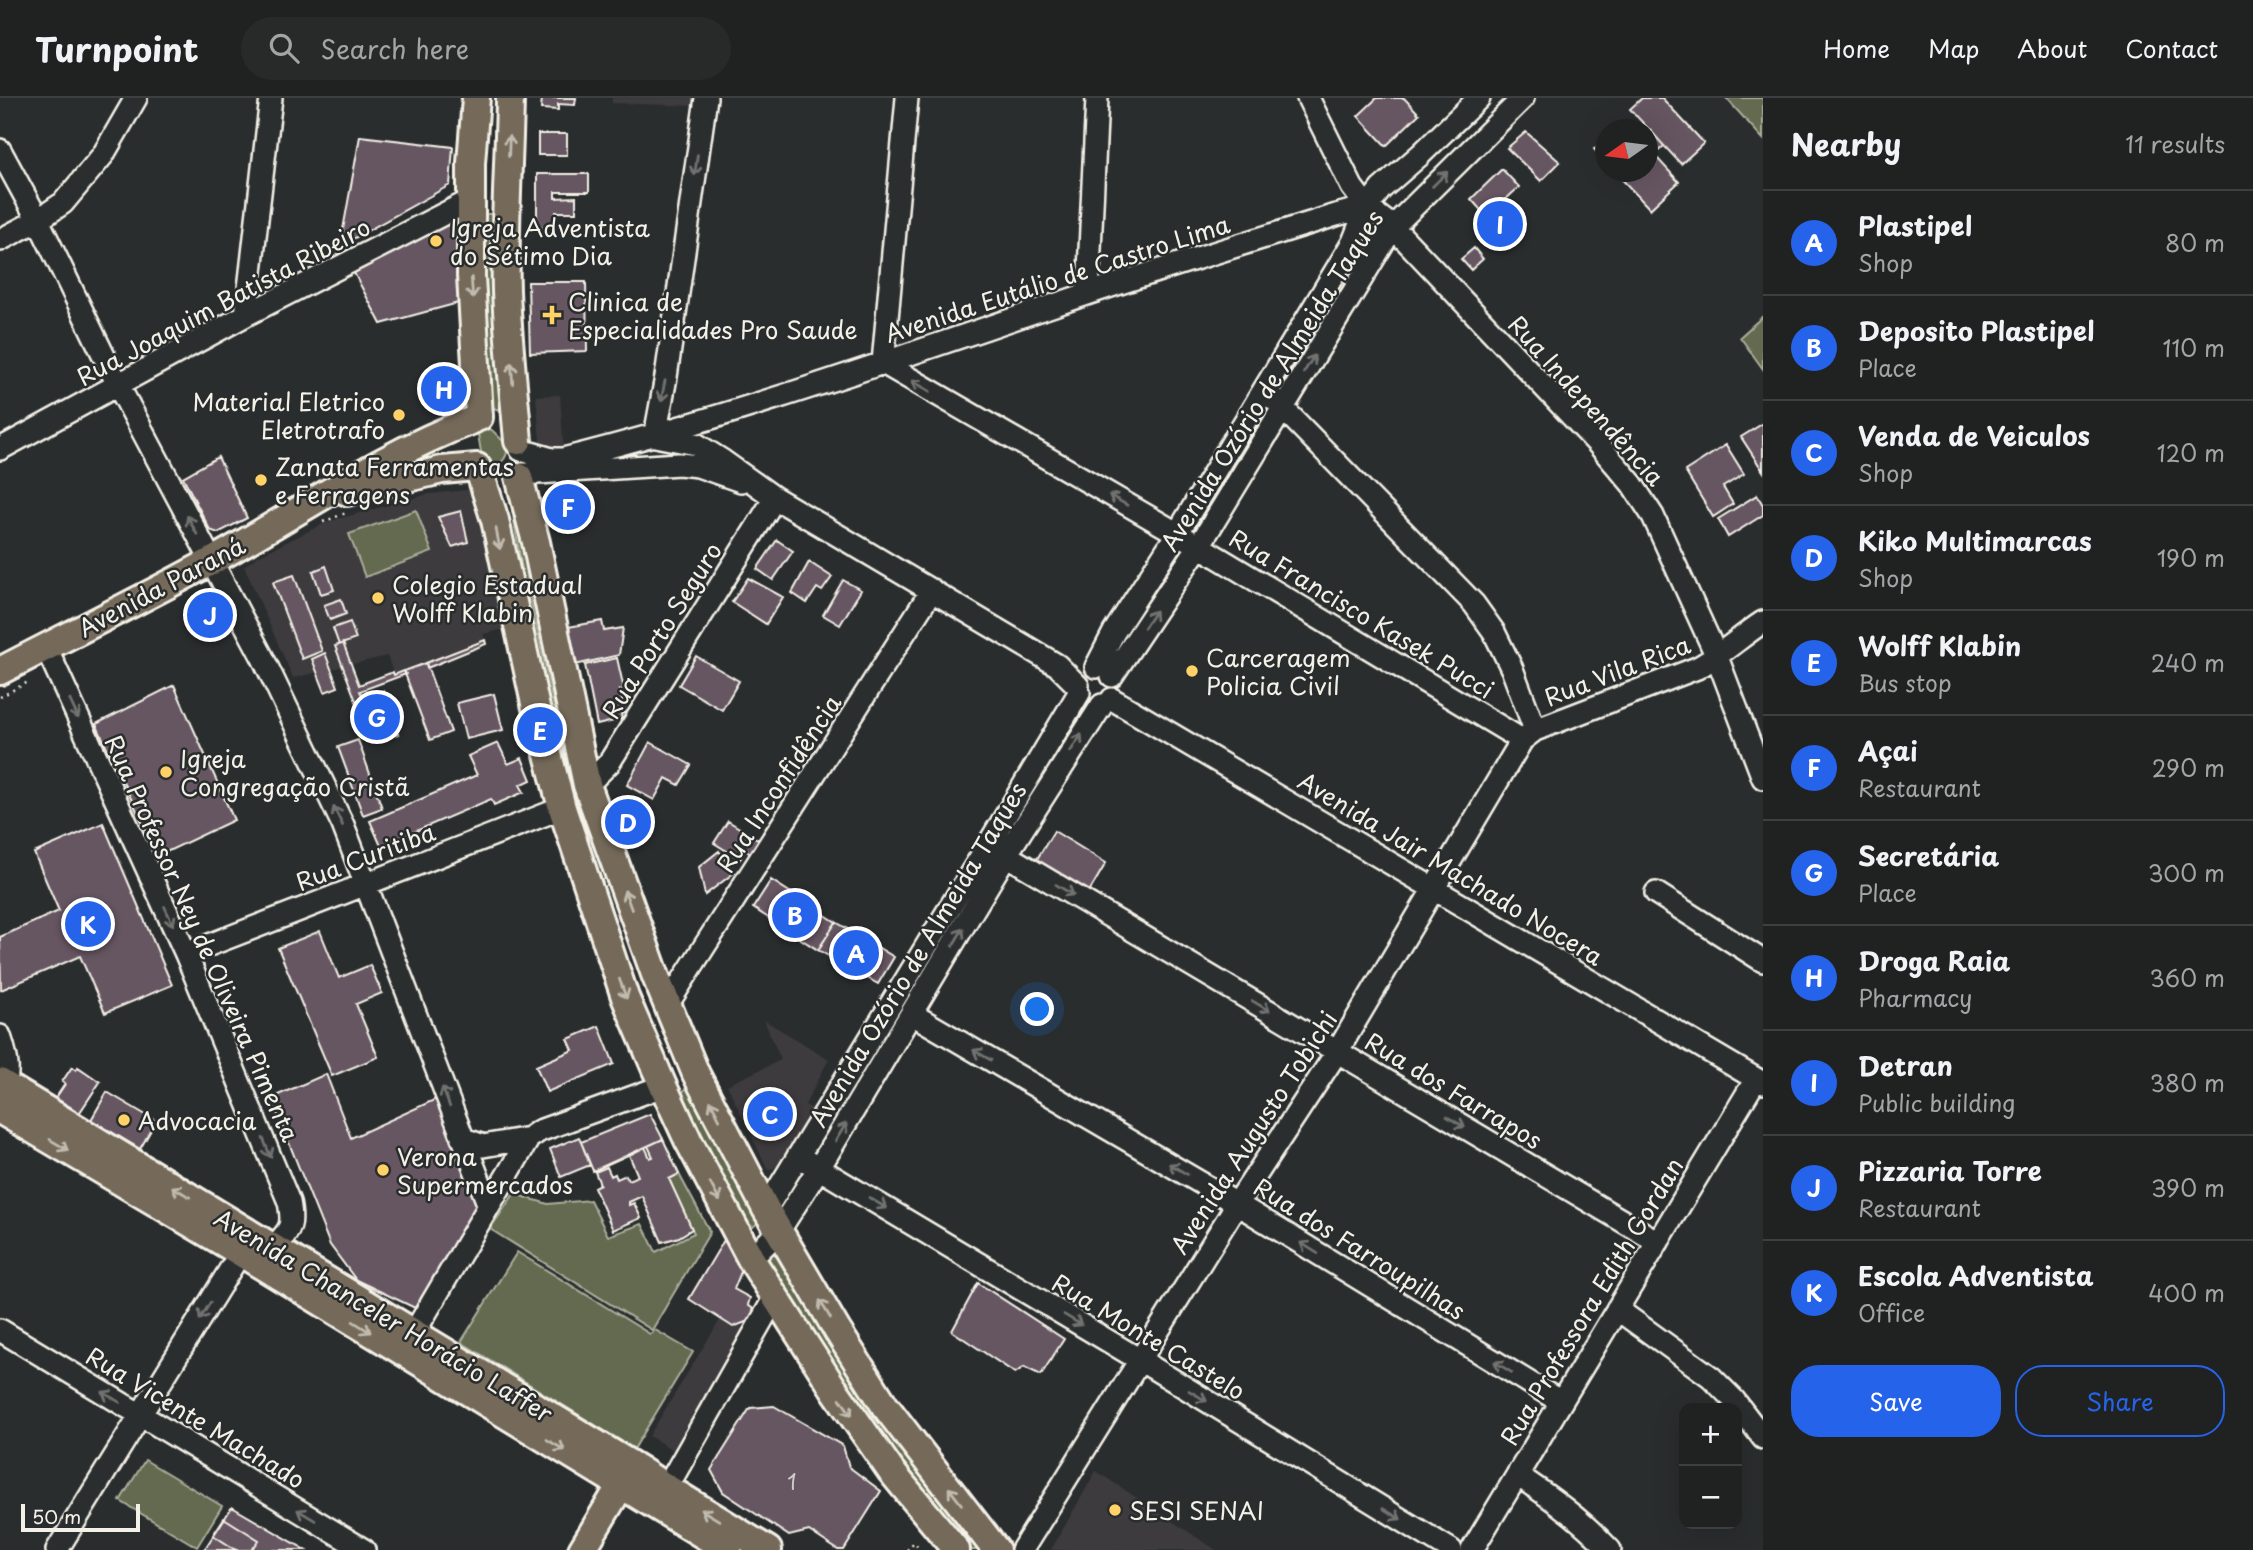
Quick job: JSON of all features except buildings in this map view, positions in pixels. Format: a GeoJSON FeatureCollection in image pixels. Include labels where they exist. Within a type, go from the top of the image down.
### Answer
{"type":"FeatureCollection","features":[{"type":"Feature","properties":{"kind":"main road"},"geometry":{"type":"LineString","coordinates":[[476,98],[471,163],[471,276],[479,470],[495,520],[536,708],[562,808],[625,997],[688,1140],[751,1259],[834,1389],[891,1471],[956,1550]]}},
{"type":"Feature","properties":{"kind":"main road"},"geometry":{"type":"LineString","coordinates":[[510,98],[506,185],[506,292],[520,461]]}},
{"type":"Feature","properties":{"kind":"main road"},"geometry":{"type":"LineString","coordinates":[[476,419],[489,417],[512,433],[587,785],[667,1005],[696,1074],[772,1221],[836,1330],[885,1406],[996,1550]]}},
{"type":"Feature","properties":{"kind":"main road","name":"Avenida Paraná"},"geometry":{"type":"LineString","coordinates":[[0,671],[212,561],[406,449],[431,436],[476,419]]}},
{"type":"Feature","properties":{"kind":"main road","name":"Avenida Paraná"},"geometry":{"type":"LineString","coordinates":[[321,498],[442,470],[479,470],[486,478],[497,481],[520,461]]}},
{"type":"Feature","properties":{"kind":"main road","name":"Avenida Chanceler Horácio Laffer"},"geometry":{"type":"LineString","coordinates":[[2,1083],[255,1245],[627,1477],[667,1488],[768,1550]]}},
{"type":"Feature","properties":{"kind":"main road","name":"Avenida Chanceler Horácio Laffer"},"geometry":{"type":"LineString","coordinates":[[255,1245],[414,1333],[627,1477],[728,1550]]}},
{"type":"Feature","properties":{"kind":"main road"},"geometry":{"type":"LineString","coordinates":[[582,1550],[627,1477]]}},
{"type":"Feature","properties":{"kind":"street"},"geometry":{"type":"LineString","coordinates":[[0,240],[38,220],[62,203],[103,155],[136,98]]}},
{"type":"Feature","properties":{"kind":"street"},"geometry":{"type":"LineString","coordinates":[[246,315],[271,98]]}},
{"type":"Feature","properties":{"kind":"street"},"geometry":{"type":"LineString","coordinates":[[706,98],[666,377],[654,436],[696,444],[766,492],[1056,665],[1115,685],[1107,702]]}},
{"type":"Feature","properties":{"kind":"street"},"geometry":{"type":"LineString","coordinates":[[883,363],[906,98]]}},
{"type":"Feature","properties":{"kind":"street"},"geometry":{"type":"LineString","coordinates":[[1088,293],[1097,98]]}},
{"type":"Feature","properties":{"kind":"street","name":"Rua Independência"},"geometry":{"type":"LineString","coordinates":[[1308,98],[1352,187],[1367,207],[1392,227],[1598,444],[1632,484],[1653,516],[1717,657],[1763,778]]}},
{"type":"Feature","properties":{"kind":"street","name":"Avenida Ozório de Almeida Taques"},"geometry":{"type":"LineString","coordinates":[[772,1221],[798,1156],[1353,242],[1367,207],[1381,189],[1479,98]]}},
{"type":"Feature","properties":{"kind":"street","name":"Avenida Ozório de Almeida Taques"},"geometry":{"type":"LineString","coordinates":[[1090,678],[1199,546],[1392,227],[1523,98]]}},
{"type":"Feature","properties":{"kind":"street"},"geometry":{"type":"LineString","coordinates":[[0,150],[38,220],[118,385],[263,658],[343,825],[489,1206]]}},
{"type":"Feature","properties":{"kind":"street","name":"Rua Joaquim Batista Ribeiro"},"geometry":{"type":"LineString","coordinates":[[0,449],[246,315],[471,200]]}},
{"type":"Feature","properties":{"kind":"street","name":"Avenida Eutálio de Castro Lima"},"geometry":{"type":"LineString","coordinates":[[520,461],[564,459],[654,436],[883,363],[1088,293],[1367,207]]}},
{"type":"Feature","properties":{"kind":"street","name":"Rua Francisco Kasek Pucci"},"geometry":{"type":"LineString","coordinates":[[883,363],[1529,735]]}},
{"type":"Feature","properties":{"kind":"street"},"geometry":{"type":"LineString","coordinates":[[1264,389],[1474,604],[1494,632],[1512,669],[1529,735]]}},
{"type":"Feature","properties":{"kind":"street"},"geometry":{"type":"LineString","coordinates":[[520,461],[698,466],[766,492]]}},
{"type":"Feature","properties":{"kind":"street","name":"Rua Porto Seguro"},"geometry":{"type":"LineString","coordinates":[[587,785],[609,763],[766,492]]}},
{"type":"Feature","properties":{"kind":"street","name":"Rua Inconfidência"},"geometry":{"type":"LineString","coordinates":[[667,1005],[932,590]]}},
{"type":"Feature","properties":{"kind":"street","name":"Rua Vila Rica"},"geometry":{"type":"LineString","coordinates":[[1529,735],[1697,668],[1717,657],[1763,622]]}},
{"type":"Feature","properties":{"kind":"street","name":"Rua Professor Ney de Oliveira Pimenta"},"geometry":{"type":"LineString","coordinates":[[46,647],[186,954],[289,1202],[292,1219],[288,1232],[255,1245],[141,1414],[57,1550]]}},
{"type":"Feature","properties":{"kind":"street","name":"Avenida Jair Machado Nocera"},"geometry":{"type":"LineString","coordinates":[[1090,678],[1088,704],[1107,702],[1436,888],[1759,1081]]}},
{"type":"Feature","properties":{"kind":"street","name":"Avenida Ozório de Almeida Taques"},"geometry":{"type":"LineString","coordinates":[[772,1221],[819,1168],[1006,855],[1075,744],[1107,702]]}},
{"type":"Feature","properties":{"kind":"street","name":"Avenida Augusto Tobichi"},"geometry":{"type":"LineString","coordinates":[[1023,1550],[1237,1204],[1337,1052],[1529,735]]}},
{"type":"Feature","properties":{"kind":"street","name":"Rua Curitiba"},"geometry":{"type":"LineString","coordinates":[[186,954],[562,808]]}},
{"type":"Feature","properties":{"kind":"street","name":"Rua dos Farrapos"},"geometry":{"type":"LineString","coordinates":[[1006,855],[1658,1242]]}},
{"type":"Feature","properties":{"kind":"street"},"geometry":{"type":"LineString","coordinates":[[1656,893],[1763,961]]}},
{"type":"Feature","properties":{"kind":"street","name":"Rua dos Farroupilhas"},"geometry":{"type":"LineString","coordinates":[[912,1014],[1237,1204],[1561,1402]]}},
{"type":"Feature","properties":{"kind":"street"},"geometry":{"type":"LineString","coordinates":[[0,1036],[2,1083]]}},
{"type":"Feature","properties":{"kind":"street","name":"Rua Professora Edith Gordan"},"geometry":{"type":"LineString","coordinates":[[1472,1550],[1658,1242],[1759,1081]]}},
{"type":"Feature","properties":{"kind":"street"},"geometry":{"type":"LineString","coordinates":[[414,1333],[529,1138],[539,1131],[663,1086]]}},
{"type":"Feature","properties":{"kind":"street"},"geometry":{"type":"LineString","coordinates":[[462,1138],[483,1146],[529,1138]]}},
{"type":"Feature","properties":{"kind":"street","name":"Rua Monte Castelo"},"geometry":{"type":"LineString","coordinates":[[798,1156],[1451,1550]]}},
{"type":"Feature","properties":{"kind":"street"},"geometry":{"type":"LineString","coordinates":[[751,1259],[772,1221]]}},
{"type":"Feature","properties":{"kind":"street"},"geometry":{"type":"LineString","coordinates":[[674,1475],[775,1297]]}},
{"type":"Feature","properties":{"kind":"street"},"geometry":{"type":"LineString","coordinates":[[1617,1309],[1711,1377],[1734,1400],[1763,1438]]}},
{"type":"Feature","properties":{"kind":"street","name":"Rua Vicente Machado"},"geometry":{"type":"LineString","coordinates":[[0,1330],[364,1550]]}},
{"type":"Feature","properties":{"kind":"street"},"geometry":{"type":"LineString","coordinates":[[1517,1475],[1551,1497],[1592,1530],[1610,1550]]}},
{"type":"Feature","properties":{"kind":"path"},"geometry":{"type":"LineString","coordinates":[[907,1550],[914,1542],[921,1550]]}},
{"type":"Feature","properties":{"kind":"shaded area"},"geometry":{"type":"Polygon","coordinates":[[[612,98],[695,98],[694,106],[612,103],[612,98]]]}},
{"type":"Feature","properties":{"kind":"shaded area"},"geometry":{"type":"Polygon","coordinates":[[[560,395],[564,454],[541,452],[536,396],[560,395]]]}},
{"type":"Feature","properties":{"kind":"shaded area","name":"Colegio Estadual Wolff Klabin"},"geometry":{"type":"Polygon","coordinates":[[[476,489],[505,629],[483,634],[485,640],[394,675],[387,656],[293,678],[244,566],[258,556],[327,522],[429,494],[476,489]]]}},
{"type":"Feature","properties":{"kind":"shaded area"},"geometry":{"type":"Polygon","coordinates":[[[764,1020],[829,1059],[805,1105],[815,1110],[781,1165],[768,1170],[727,1085],[781,1060],[764,1020]]]}},
{"type":"Feature","properties":{"kind":"shaded area"},"geometry":{"type":"Polygon","coordinates":[[[723,1315],[748,1331],[674,1451],[649,1436],[723,1315]]]}},
{"type":"Feature","properties":{"kind":"shaded area","name":"SESI SENAI"},"geometry":{"type":"Polygon","coordinates":[[[1096,1471],[1216,1550],[1051,1550],[1096,1471]]]}},
{"type":"Feature","properties":{"kind":"green space"},"geometry":{"type":"Polygon","coordinates":[[[1726,98],[1763,98],[1763,139],[1726,98]]]}},
{"type":"Feature","properties":{"kind":"green space"},"geometry":{"type":"Polygon","coordinates":[[[485,214],[491,214],[496,219],[507,413],[488,406],[492,392],[481,223],[485,214]]]}},
{"type":"Feature","properties":{"kind":"green space"},"geometry":{"type":"Polygon","coordinates":[[[1763,316],[1763,369],[1740,337],[1763,316]]]}},
{"type":"Feature","properties":{"kind":"green space"},"geometry":{"type":"Polygon","coordinates":[[[486,428],[492,430],[507,445],[505,458],[496,465],[487,465],[482,458],[478,434],[486,428]]]}},
{"type":"Feature","properties":{"kind":"green space"},"geometry":{"type":"Polygon","coordinates":[[[514,490],[531,602],[565,758],[561,759],[528,604],[509,492],[514,490]]]}},
{"type":"Feature","properties":{"kind":"green space"},"geometry":{"type":"Polygon","coordinates":[[[416,510],[432,552],[365,577],[349,534],[416,510]]]}},
{"type":"Feature","properties":{"kind":"green space"},"geometry":{"type":"Polygon","coordinates":[[[688,1084],[760,1221],[753,1227],[748,1224],[683,1097],[688,1084]]]}},
{"type":"Feature","properties":{"kind":"green space"},"geometry":{"type":"Polygon","coordinates":[[[679,1174],[710,1232],[652,1330],[490,1229],[514,1194],[548,1204],[590,1200],[608,1236],[642,1224],[656,1252],[694,1233],[669,1179],[679,1174]]]}},
{"type":"Feature","properties":{"kind":"green space"},"geometry":{"type":"Polygon","coordinates":[[[777,1250],[990,1550],[967,1550],[905,1469],[852,1394],[768,1262],[767,1254],[777,1250]]]}},
{"type":"Feature","properties":{"kind":"green space"},"geometry":{"type":"Polygon","coordinates":[[[517,1252],[650,1334],[655,1330],[693,1352],[634,1449],[461,1342],[517,1252]]]}},
{"type":"Feature","properties":{"kind":"green space"},"geometry":{"type":"Polygon","coordinates":[[[145,1460],[222,1506],[197,1547],[120,1501],[145,1460]]]}},
{"type":"Feature","properties":{"kind":"place","name":"Detran"},"geometry":{"type":"Point","coordinates":[1500,224]}},
{"type":"Feature","properties":{"kind":"place","name":"Igreja Adventista do Sétimo Dia"},"geometry":{"type":"Point","coordinates":[436,241]}},
{"type":"Feature","properties":{"kind":"place","name":"Clinica de Especialidades Pro Saude"},"geometry":{"type":"Point","coordinates":[552,315]}},
{"type":"Feature","properties":{"kind":"place","name":"Droga Raia"},"geometry":{"type":"Point","coordinates":[444,389]}},
{"type":"Feature","properties":{"kind":"place","name":"Material Eletrico Eletrotrafo"},"geometry":{"type":"Point","coordinates":[399,415]}},
{"type":"Feature","properties":{"kind":"place","name":"Zanata Ferramentas e Ferragens"},"geometry":{"type":"Point","coordinates":[261,480]}},
{"type":"Feature","properties":{"kind":"place","name":"Açai"},"geometry":{"type":"Point","coordinates":[568,507]}},
{"type":"Feature","properties":{"kind":"place","name":"Colegio Estadual Wolff Klabin"},"geometry":{"type":"Point","coordinates":[378,598]}},
{"type":"Feature","properties":{"kind":"place","name":"Pizzaria Torre"},"geometry":{"type":"Point","coordinates":[210,615]}},
{"type":"Feature","properties":{"kind":"place","name":"Carceragem Policia Civil"},"geometry":{"type":"Point","coordinates":[1192,671]}},
{"type":"Feature","properties":{"kind":"place","name":"Secretária"},"geometry":{"type":"Point","coordinates":[377,717]}},
{"type":"Feature","properties":{"kind":"place","name":"Wolff Klabin"},"geometry":{"type":"Point","coordinates":[540,730]}},
{"type":"Feature","properties":{"kind":"place","name":"Igreja Congregação Cristã"},"geometry":{"type":"Point","coordinates":[166,772]}},
{"type":"Feature","properties":{"kind":"place","name":"Kiko Multimarcas"},"geometry":{"type":"Point","coordinates":[628,822]}},
{"type":"Feature","properties":{"kind":"place","name":"Deposito Plastipel"},"geometry":{"type":"Point","coordinates":[795,915]}},
{"type":"Feature","properties":{"kind":"place","name":"Escola Adventista"},"geometry":{"type":"Point","coordinates":[88,924]}},
{"type":"Feature","properties":{"kind":"place","name":"Plastipel"},"geometry":{"type":"Point","coordinates":[856,953]}},
{"type":"Feature","properties":{"kind":"place","name":"Venda de Veiculos"},"geometry":{"type":"Point","coordinates":[770,1114]}},
{"type":"Feature","properties":{"kind":"place","name":"Advocacia"},"geometry":{"type":"Point","coordinates":[124,1120]}},
{"type":"Feature","properties":{"kind":"place","name":"Verona Supermercados"},"geometry":{"type":"Point","coordinates":[383,1170]}},
{"type":"Feature","properties":{"kind":"place","name":"SESI SENAI"},"geometry":{"type":"Point","coordinates":[1115,1510]}}]}
